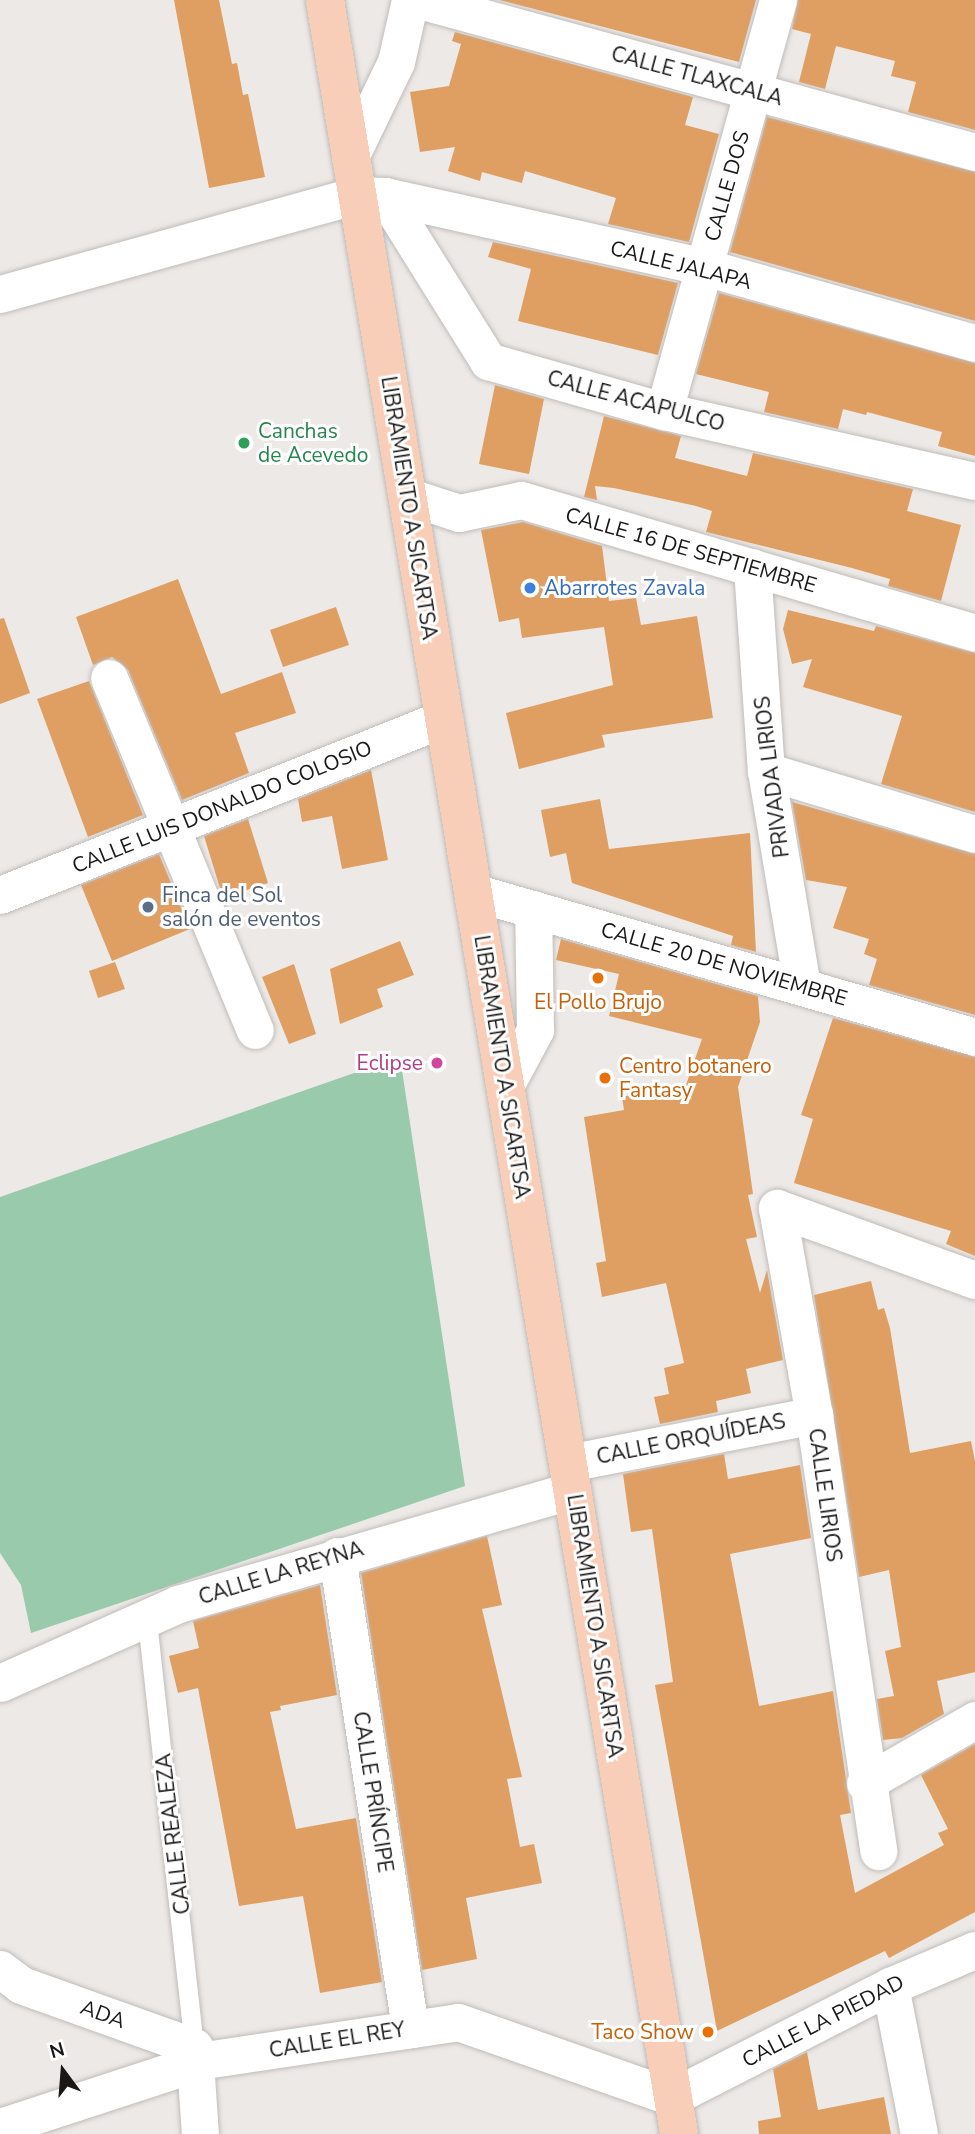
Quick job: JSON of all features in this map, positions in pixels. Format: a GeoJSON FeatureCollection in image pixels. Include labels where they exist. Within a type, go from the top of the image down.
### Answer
{"type":"FeatureCollection","features":[{"type":"Feature","properties":{"kind":"main road","name":"LIBRAMIENTO A SICARTSA"},"geometry":{"type":"LineString","coordinates":[[325,0],[350,157],[371,196],[407,496],[675,2116]]}},
{"type":"Feature","properties":{"kind":"street"},"geometry":{"type":"LineString","coordinates":[[350,157],[396,62],[410,0]]}},
{"type":"Feature","properties":{"kind":"street","name":"CALLE TLAXCALA"},"geometry":{"type":"LineString","coordinates":[[419,0],[975,152]]}},
{"type":"Feature","properties":{"kind":"street","name":"CALLE DOS"},"geometry":{"type":"LineString","coordinates":[[664,411],[778,0]]}},
{"type":"Feature","properties":{"kind":"street"},"geometry":{"type":"LineString","coordinates":[[0,294],[371,196]]}},
{"type":"Feature","properties":{"kind":"street","name":"CALLE JALAPA"},"geometry":{"type":"LineString","coordinates":[[371,196],[704,267],[975,343]]}},
{"type":"Feature","properties":{"kind":"street","name":"CALLE ACAPULCO"},"geometry":{"type":"LineString","coordinates":[[371,196],[488,361],[664,411],[975,481]]}},
{"type":"Feature","properties":{"kind":"street","name":"CALLE 16 DE SEPTIEMBRE"},"geometry":{"type":"LineString","coordinates":[[407,496],[459,513],[521,500],[975,633]]}},
{"type":"Feature","properties":{"kind":"street","name":"PRIVADA LIRIOS"},"geometry":{"type":"LineString","coordinates":[[752,568],[766,771],[802,986]]}},
{"type":"Feature","properties":{"kind":"street"},"geometry":{"type":"LineString","coordinates":[[109,678],[256,1030]]}},
{"type":"Feature","properties":{"kind":"street","name":"CALLE LUIS DONALDO COLOSIO"},"geometry":{"type":"LineString","coordinates":[[0,895],[444,718]]}},
{"type":"Feature","properties":{"kind":"street"},"geometry":{"type":"LineString","coordinates":[[766,771],[975,834]]}},
{"type":"Feature","properties":{"kind":"street","name":"CALLE 20 DE NOVIEMBRE"},"geometry":{"type":"LineString","coordinates":[[472,892],[975,1037]]}},
{"type":"Feature","properties":{"kind":"street"},"geometry":{"type":"LineString","coordinates":[[505,1086],[535,1030],[533,909]]}},
{"type":"Feature","properties":{"kind":"street","name":"CALLE LIRIOS"},"geometry":{"type":"LineString","coordinates":[[878,1851],[865,1783],[814,1415],[777,1208],[975,1280]]}},
{"type":"Feature","properties":{"kind":"street","name":"CALLE ORQUÍDEAS"},"geometry":{"type":"LineString","coordinates":[[570,1477],[814,1415]]}},
{"type":"Feature","properties":{"kind":"street","name":"CALLE LA REYNA"},"geometry":{"type":"LineString","coordinates":[[0,1683],[147,1621],[178,1604],[337,1556],[570,1477]]}},
{"type":"Feature","properties":{"kind":"street","name":"CALLE PRÍNCIPE"},"geometry":{"type":"LineString","coordinates":[[337,1556],[410,2029]]}},
{"type":"Feature","properties":{"kind":"street"},"geometry":{"type":"LineString","coordinates":[[865,1783],[975,1720]]}},
{"type":"Feature","properties":{"kind":"street","name":"CALLE LA PIEDAD"},"geometry":{"type":"LineString","coordinates":[[675,2116],[890,1986],[975,1950]]}},
{"type":"Feature","properties":{"kind":"street","name":"ADA"},"geometry":{"type":"LineString","coordinates":[[0,1969],[21,1985],[193,2055]]}},
{"type":"Feature","properties":{"kind":"street"},"geometry":{"type":"LineString","coordinates":[[890,1986],[919,2134]]}},
{"type":"Feature","properties":{"kind":"street","name":"CALLE EL REY"},"geometry":{"type":"LineString","coordinates":[[0,2127],[193,2055],[458,2022],[675,2116]]}},
{"type":"Feature","properties":{"kind":"street"},"geometry":{"type":"LineString","coordinates":[[193,2055],[200,2134]]}},
{"type":"Feature","properties":{"kind":"lane","name":"CALLE REALEZA"},"geometry":{"type":"LineString","coordinates":[[147,1621],[193,2055]]}},
{"type":"Feature","properties":{"kind":"green space"},"geometry":{"type":"Polygon","coordinates":[[[400,1057],[465,1486],[31,1633],[21,1585],[0,1553],[0,1197],[400,1057]]]}},
{"type":"Feature","properties":{"kind":"building"},"geometry":{"type":"Polygon","coordinates":[[[174,0],[219,0],[232,64],[237,63],[243,95],[248,94],[265,177],[209,188],[174,0]]]}},
{"type":"Feature","properties":{"kind":"building"},"geometry":{"type":"Polygon","coordinates":[[[499,0],[756,0],[739,62],[499,0]]]}},
{"type":"Feature","properties":{"kind":"building"},"geometry":{"type":"Polygon","coordinates":[[[798,0],[975,0],[975,130],[908,112],[916,82],[891,76],[895,61],[836,46],[825,89],[799,82],[811,34],[792,29],[798,0]]]}},
{"type":"Feature","properties":{"kind":"building"},"geometry":{"type":"Polygon","coordinates":[[[455,32],[693,97],[685,125],[719,134],[689,242],[608,224],[616,198],[525,171],[522,183],[482,172],[480,181],[448,171],[455,147],[420,152],[410,92],[449,86],[461,44],[452,41],[455,32]]]}},
{"type":"Feature","properties":{"kind":"building"},"geometry":{"type":"Polygon","coordinates":[[[767,117],[975,172],[975,321],[730,252],[767,117]]]}},
{"type":"Feature","properties":{"kind":"building"},"geometry":{"type":"Polygon","coordinates":[[[493,242],[678,283],[658,355],[518,321],[531,269],[488,257],[493,242]]]}},
{"type":"Feature","properties":{"kind":"building"},"geometry":{"type":"Polygon","coordinates":[[[719,293],[975,363],[975,456],[938,446],[942,432],[867,412],[866,415],[843,409],[838,429],[764,412],[769,392],[696,374],[719,293]]]}},
{"type":"Feature","properties":{"kind":"building"},"geometry":{"type":"Polygon","coordinates":[[[495,385],[544,399],[529,474],[479,464],[495,385]]]}},
{"type":"Feature","properties":{"kind":"building"},"geometry":{"type":"Polygon","coordinates":[[[604,416],[681,436],[675,458],[747,476],[753,453],[913,489],[907,511],[961,525],[941,601],[888,586],[890,579],[706,532],[712,511],[696,506],[595,486],[597,500],[584,497],[604,416]]]}},
{"type":"Feature","properties":{"kind":"building"},"geometry":{"type":"Polygon","coordinates":[[[523,522],[602,546],[609,601],[636,598],[641,625],[697,616],[713,718],[602,735],[605,747],[519,769],[506,713],[613,685],[604,627],[522,638],[519,618],[499,622],[481,530],[523,522]]]}},
{"type":"Feature","properties":{"kind":"building"},"geometry":{"type":"Polygon","coordinates":[[[178,579],[221,694],[282,672],[296,713],[235,733],[249,773],[182,800],[128,670],[112,657],[93,665],[76,617],[178,579]]]}},
{"type":"Feature","properties":{"kind":"building"},"geometry":{"type":"Polygon","coordinates":[[[336,607],[349,645],[283,667],[270,630],[336,607]]]}},
{"type":"Feature","properties":{"kind":"building"},"geometry":{"type":"Polygon","coordinates":[[[788,610],[874,631],[876,626],[975,653],[975,812],[881,784],[902,716],[803,687],[812,659],[792,664],[783,629],[788,610]]]}},
{"type":"Feature","properties":{"kind":"building"},"geometry":{"type":"Polygon","coordinates":[[[4,618],[30,693],[0,704],[0,619],[4,618]]]}},
{"type":"Feature","properties":{"kind":"building"},"geometry":{"type":"Polygon","coordinates":[[[89,681],[143,815],[88,837],[37,699],[89,681]]]}},
{"type":"Feature","properties":{"kind":"building"},"geometry":{"type":"Polygon","coordinates":[[[371,770],[388,860],[342,869],[332,816],[302,822],[298,799],[371,770]]]}},
{"type":"Feature","properties":{"kind":"building"},"geometry":{"type":"Polygon","coordinates":[[[600,799],[609,849],[750,833],[756,952],[731,945],[733,936],[572,883],[566,853],[550,857],[541,810],[600,799]]]}},
{"type":"Feature","properties":{"kind":"building"},"geometry":{"type":"Polygon","coordinates":[[[792,802],[975,854],[975,1015],[869,985],[877,959],[864,954],[869,939],[833,928],[847,887],[806,880],[792,802]]]}},
{"type":"Feature","properties":{"kind":"building"},"geometry":{"type":"Polygon","coordinates":[[[248,819],[268,883],[223,898],[204,836],[248,819]]]}},
{"type":"Feature","properties":{"kind":"building"},"geometry":{"type":"Polygon","coordinates":[[[159,854],[190,929],[112,961],[81,885],[159,854]]]}},
{"type":"Feature","properties":{"kind":"building"},"geometry":{"type":"Polygon","coordinates":[[[561,939],[758,996],[760,1022],[738,1087],[753,1194],[748,1195],[757,1237],[746,1239],[760,1293],[767,1270],[783,1360],[746,1369],[751,1393],[716,1401],[718,1412],[660,1424],[654,1397],[669,1394],[664,1368],[684,1363],[666,1283],[602,1297],[596,1263],[606,1261],[584,1117],[624,1110],[622,1097],[686,1085],[702,1039],[609,1016],[619,974],[556,960],[561,939]]]}},
{"type":"Feature","properties":{"kind":"building"},"geometry":{"type":"Polygon","coordinates":[[[400,941],[414,975],[377,989],[383,1007],[340,1024],[330,969],[400,941]]]}},
{"type":"Feature","properties":{"kind":"building"},"geometry":{"type":"Polygon","coordinates":[[[115,962],[125,989],[98,998],[89,971],[115,962]]]}},
{"type":"Feature","properties":{"kind":"building"},"geometry":{"type":"Polygon","coordinates":[[[294,964],[316,1034],[289,1044],[262,977],[294,964]]]}},
{"type":"Feature","properties":{"kind":"building"},"geometry":{"type":"Polygon","coordinates":[[[833,1018],[975,1057],[975,1256],[946,1244],[951,1231],[794,1183],[813,1119],[801,1115],[833,1018]]]}},
{"type":"Feature","properties":{"kind":"building"},"geometry":{"type":"Polygon","coordinates":[[[871,1281],[878,1310],[884,1308],[890,1328],[910,1453],[971,1441],[975,1461],[975,1672],[937,1681],[944,1714],[902,1738],[883,1740],[877,1699],[894,1696],[885,1651],[901,1647],[889,1570],[859,1577],[814,1295],[871,1281]]]}},
{"type":"Feature","properties":{"kind":"building"},"geometry":{"type":"Polygon","coordinates":[[[724,1454],[728,1479],[800,1465],[811,1538],[730,1554],[759,1706],[833,1691],[851,1813],[840,1815],[855,1893],[944,1845],[938,1833],[948,1829],[921,1775],[975,1744],[975,1912],[889,1958],[885,1951],[717,2031],[655,1685],[673,1682],[652,1529],[631,1532],[623,1474],[724,1454]]]}},
{"type":"Feature","properties":{"kind":"building"},"geometry":{"type":"Polygon","coordinates":[[[487,1536],[502,1605],[482,1609],[522,1777],[507,1779],[520,1847],[534,1844],[542,1883],[466,1898],[477,1959],[422,1970],[361,1573],[487,1536]]]}},
{"type":"Feature","properties":{"kind":"building"},"geometry":{"type":"Polygon","coordinates":[[[320,1585],[337,1695],[280,1706],[281,1710],[270,1712],[296,1829],[356,1818],[382,1982],[320,1993],[303,1896],[239,1906],[198,1688],[178,1693],[169,1656],[199,1648],[193,1621],[320,1585]]]}},
{"type":"Feature","properties":{"kind":"building"},"geometry":{"type":"Polygon","coordinates":[[[807,2052],[818,2110],[884,2097],[891,2134],[759,2134],[758,2121],[781,2117],[773,2069],[807,2052]]]}},
{"type":"Feature","properties":{"kind":"place","name":"Canchas de Acevedo"},"geometry":{"type":"Point","coordinates":[244,443]}},
{"type":"Feature","properties":{"kind":"place","name":"Abarrotes Zavala"},"geometry":{"type":"Point","coordinates":[530,588]}},
{"type":"Feature","properties":{"kind":"place","name":"Finca del Sol salón de eventos"},"geometry":{"type":"Point","coordinates":[148,907]}},
{"type":"Feature","properties":{"kind":"place","name":"El Pollo Brujo"},"geometry":{"type":"Point","coordinates":[598,978]}},
{"type":"Feature","properties":{"kind":"place","name":"Eclipse"},"geometry":{"type":"Point","coordinates":[437,1063]}},
{"type":"Feature","properties":{"kind":"place","name":"Centro botanero Fantasy"},"geometry":{"type":"Point","coordinates":[605,1078]}},
{"type":"Feature","properties":{"kind":"place","name":"Taco Show"},"geometry":{"type":"Point","coordinates":[708,2032]}}]}
